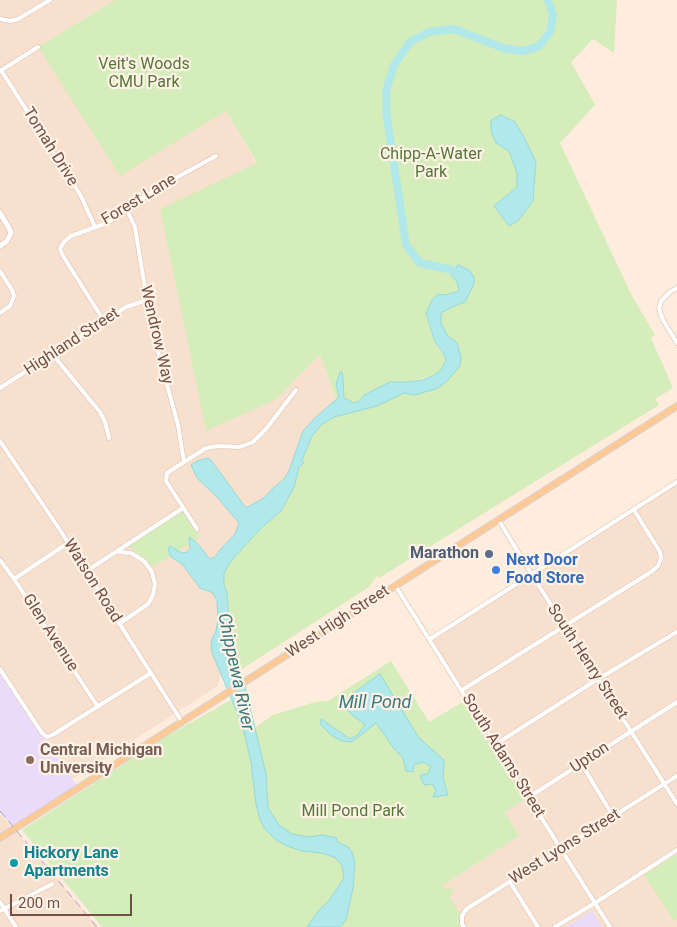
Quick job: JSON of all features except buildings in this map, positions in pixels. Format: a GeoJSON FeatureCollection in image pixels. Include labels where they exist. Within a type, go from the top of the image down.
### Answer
{"type":"FeatureCollection","features":[{"type":"Feature","properties":{"kind":"main road","name":"West High Street"},"geometry":{"type":"LineString","coordinates":[[0,838],[677,406]]}},
{"type":"Feature","properties":{"kind":"street"},"geometry":{"type":"LineString","coordinates":[[0,19],[10,21],[18,19],[50,0]]}},
{"type":"Feature","properties":{"kind":"street"},"geometry":{"type":"LineString","coordinates":[[1,70],[38,47]]}},
{"type":"Feature","properties":{"kind":"street","name":"Tomah Drive"},"geometry":{"type":"LineString","coordinates":[[1,70],[84,202],[95,227]]}},
{"type":"Feature","properties":{"kind":"street","name":"Forest Lane"},"geometry":{"type":"LineString","coordinates":[[104,321],[62,255],[60,249],[62,244],[69,237],[107,223],[167,183],[216,156]]}},
{"type":"Feature","properties":{"kind":"street","name":"Wendrow Way"},"geometry":{"type":"LineString","coordinates":[[127,210],[135,227],[154,337],[179,429],[184,462]]}},
{"type":"Feature","properties":{"kind":"street"},"geometry":{"type":"LineString","coordinates":[[0,213],[9,228],[10,234],[7,241],[0,246]]}},
{"type":"Feature","properties":{"kind":"street"},"geometry":{"type":"LineString","coordinates":[[0,271],[14,296],[10,306],[0,312]]}},
{"type":"Feature","properties":{"kind":"street"},"geometry":{"type":"LineString","coordinates":[[677,288],[661,301],[659,309],[663,320],[677,343]]}},
{"type":"Feature","properties":{"kind":"street","name":"Highland Street"},"geometry":{"type":"LineString","coordinates":[[0,388],[129,305],[147,300]]}},
{"type":"Feature","properties":{"kind":"street"},"geometry":{"type":"LineString","coordinates":[[53,354],[100,412],[106,422],[109,438]]}},
{"type":"Feature","properties":{"kind":"street"},"geometry":{"type":"LineString","coordinates":[[198,529],[165,478],[168,472],[209,447],[238,447],[253,442],[266,429],[296,390]]}},
{"type":"Feature","properties":{"kind":"street","name":"Watson Road"},"geometry":{"type":"LineString","coordinates":[[0,441],[68,543],[182,722]]}},
{"type":"Feature","properties":{"kind":"street"},"geometry":{"type":"LineString","coordinates":[[430,639],[677,482]]}},
{"type":"Feature","properties":{"kind":"street"},"geometry":{"type":"LineString","coordinates":[[85,572],[184,508]]}},
{"type":"Feature","properties":{"kind":"street"},"geometry":{"type":"LineString","coordinates":[[462,690],[658,566],[661,558],[660,552],[634,510]]}},
{"type":"Feature","properties":{"kind":"street","name":"South Henry Street"},"geometry":{"type":"LineString","coordinates":[[498,519],[677,804]]}},
{"type":"Feature","properties":{"kind":"street"},"geometry":{"type":"LineString","coordinates":[[14,579],[68,543]]}},
{"type":"Feature","properties":{"kind":"street"},"geometry":{"type":"LineString","coordinates":[[115,553],[128,552],[141,559],[150,568],[155,584],[153,595],[148,604],[119,624]]}},
{"type":"Feature","properties":{"kind":"street","name":"Glen Avenue"},"geometry":{"type":"LineString","coordinates":[[0,560],[98,707]]}},
{"type":"Feature","properties":{"kind":"street","name":"South Adams Street"},"geometry":{"type":"LineString","coordinates":[[395,585],[610,927]]}},
{"type":"Feature","properties":{"kind":"street"},"geometry":{"type":"LineString","coordinates":[[496,744],[598,679],[677,632]]}},
{"type":"Feature","properties":{"kind":"street"},"geometry":{"type":"LineString","coordinates":[[0,669],[42,733],[47,737],[151,673]]}},
{"type":"Feature","properties":{"kind":"street","name":"Upton"},"geometry":{"type":"LineString","coordinates":[[528,797],[677,702]]}},
{"type":"Feature","properties":{"kind":"street"},"geometry":{"type":"LineString","coordinates":[[581,763],[614,816]]}},
{"type":"Feature","properties":{"kind":"street","name":"West Lyons Street"},"geometry":{"type":"LineString","coordinates":[[463,925],[462,916],[464,911],[677,776]]}},
{"type":"Feature","properties":{"kind":"street"},"geometry":{"type":"LineString","coordinates":[[555,927],[677,850]]}},
{"type":"Feature","properties":{"kind":"street"},"geometry":{"type":"LineString","coordinates":[[510,882],[538,927]]}},
{"type":"Feature","properties":{"kind":"street"},"geometry":{"type":"LineString","coordinates":[[2,910],[52,884]]}},
{"type":"Feature","properties":{"kind":"street"},"geometry":{"type":"LineString","coordinates":[[0,902],[2,910],[16,927]]}},
{"type":"Feature","properties":{"kind":"shaded area"},"geometry":{"type":"Polygon","coordinates":[[[0,0],[115,0],[38,47],[226,111],[257,164],[275,400],[320,355],[336,399],[314,421],[282,499],[228,558],[225,643],[218,686],[73,779],[0,669],[0,0]]]}},
{"type":"Feature","properties":{"kind":"shaded area"},"geometry":{"type":"Polygon","coordinates":[[[677,482],[677,927],[464,927],[442,886],[519,836],[505,812],[528,797],[430,639],[677,482]]]}},
{"type":"Feature","properties":{"kind":"shaded area","name":"Central Michigan University"},"geometry":{"type":"Polygon","coordinates":[[[0,669],[79,788],[15,829],[0,812],[0,669]]]}},
{"type":"Feature","properties":{"kind":"shaded area"},"geometry":{"type":"Polygon","coordinates":[[[0,814],[45,864],[97,927],[0,927],[0,814]]]}},
{"type":"Feature","properties":{"kind":"shaded area"},"geometry":{"type":"Polygon","coordinates":[[[592,911],[602,927],[566,927],[592,911]]]}},
{"type":"Feature","properties":{"kind":"green space"},"geometry":{"type":"Polygon","coordinates":[[[115,0],[617,0],[614,53],[593,39],[571,62],[595,105],[560,143],[632,296],[655,335],[651,338],[673,388],[655,399],[659,405],[379,578],[377,576],[369,587],[239,671],[231,647],[227,593],[224,585],[224,573],[231,561],[260,529],[281,511],[299,467],[302,464],[314,421],[440,380],[449,358],[432,320],[465,289],[451,275],[457,282],[459,291],[446,295],[426,313],[435,342],[443,352],[446,360],[441,370],[433,376],[407,382],[390,382],[364,395],[360,401],[354,403],[344,398],[338,376],[336,384],[339,396],[336,399],[320,355],[275,400],[206,431],[160,209],[257,163],[226,111],[120,176],[38,47],[115,0]]]}},
{"type":"Feature","properties":{"kind":"green space"},"geometry":{"type":"Polygon","coordinates":[[[183,508],[197,529],[199,538],[153,567],[128,545],[183,508]]]}},
{"type":"Feature","properties":{"kind":"green space","name":"Mill Pond Park"},"geometry":{"type":"Polygon","coordinates":[[[391,661],[429,722],[468,699],[529,797],[505,812],[519,836],[442,886],[444,889],[454,888],[450,898],[462,916],[464,927],[102,927],[22,830],[165,737],[238,696],[247,733],[273,715],[315,702],[328,701],[391,661]]]}},
{"type":"Feature","properties":{"kind":"green space"},"geometry":{"type":"Polygon","coordinates":[[[677,854],[677,919],[674,921],[644,875],[677,854]]]}},
{"type":"Feature","properties":{"kind":"water"},"geometry":{"type":"Polygon","coordinates":[[[501,115],[515,122],[536,162],[533,201],[518,221],[509,226],[494,206],[517,187],[517,173],[509,151],[496,143],[491,131],[491,120],[501,115]]]}},
{"type":"Feature","properties":{"kind":"water"},"geometry":{"type":"Polygon","coordinates":[[[458,265],[469,270],[474,277],[474,284],[465,302],[441,313],[441,323],[447,335],[457,343],[461,357],[460,366],[438,388],[415,395],[404,393],[377,406],[334,417],[321,425],[312,436],[302,460],[304,463],[299,467],[294,487],[281,511],[260,529],[231,561],[224,573],[231,647],[244,682],[266,774],[268,808],[279,825],[292,834],[308,837],[322,835],[337,838],[336,841],[348,847],[352,852],[355,863],[353,888],[346,920],[340,927],[307,927],[320,909],[328,902],[344,878],[342,866],[336,858],[322,853],[302,851],[276,840],[265,829],[260,820],[251,762],[242,724],[212,653],[211,641],[216,631],[218,619],[217,601],[213,593],[200,588],[182,564],[171,557],[168,549],[170,546],[182,553],[187,552],[190,549],[189,537],[197,543],[210,559],[215,557],[235,534],[239,523],[217,497],[197,478],[191,465],[197,461],[208,458],[211,460],[246,508],[264,498],[283,480],[289,471],[303,431],[339,397],[336,384],[340,372],[342,372],[344,398],[354,403],[360,401],[364,395],[390,382],[422,380],[433,376],[441,370],[446,360],[443,352],[435,342],[426,313],[432,300],[438,294],[446,295],[459,291],[457,282],[451,275],[458,265]]]}},
{"type":"Feature","properties":{"kind":"water","name":"Mill Pond"},"geometry":{"type":"Polygon","coordinates":[[[380,674],[419,738],[444,760],[443,778],[448,795],[433,797],[436,790],[432,784],[424,785],[420,775],[428,774],[431,766],[423,762],[414,765],[413,772],[406,771],[403,758],[376,723],[352,742],[342,741],[331,735],[320,724],[321,719],[350,739],[358,735],[365,724],[353,716],[343,705],[352,694],[380,674]]]}},
{"type":"Feature","properties":{"kind":"waterway","name":"Chippewa River"},"geometry":{"type":"LineString","coordinates":[[459,276],[452,270],[420,263],[406,245],[386,111],[386,91],[394,65],[410,42],[429,32],[454,29],[503,48],[522,51],[538,47],[550,32],[553,15],[548,0]]}},
{"type":"Feature","properties":{"kind":"railway"},"geometry":{"type":"LineString","coordinates":[[0,811],[97,927]]}},
{"type":"Feature","properties":{"kind":"place","name":"Marathon"},"geometry":{"type":"Point","coordinates":[489,554]}},
{"type":"Feature","properties":{"kind":"place","name":"Next Door Food Store"},"geometry":{"type":"Point","coordinates":[496,570]}},
{"type":"Feature","properties":{"kind":"place","name":"Central Michigan University"},"geometry":{"type":"Point","coordinates":[30,760]}},
{"type":"Feature","properties":{"kind":"place","name":"Hickory Lane Apartments"},"geometry":{"type":"Point","coordinates":[14,863]}},
{"type":"Feature","properties":{"kind":"park label","name":"Veit's Woods CMU Park"},"geometry":{"type":"Point","coordinates":[144,74]}},
{"type":"Feature","properties":{"kind":"park label","name":"Chipp-A-Water Park"},"geometry":{"type":"Point","coordinates":[431,164]}}]}
